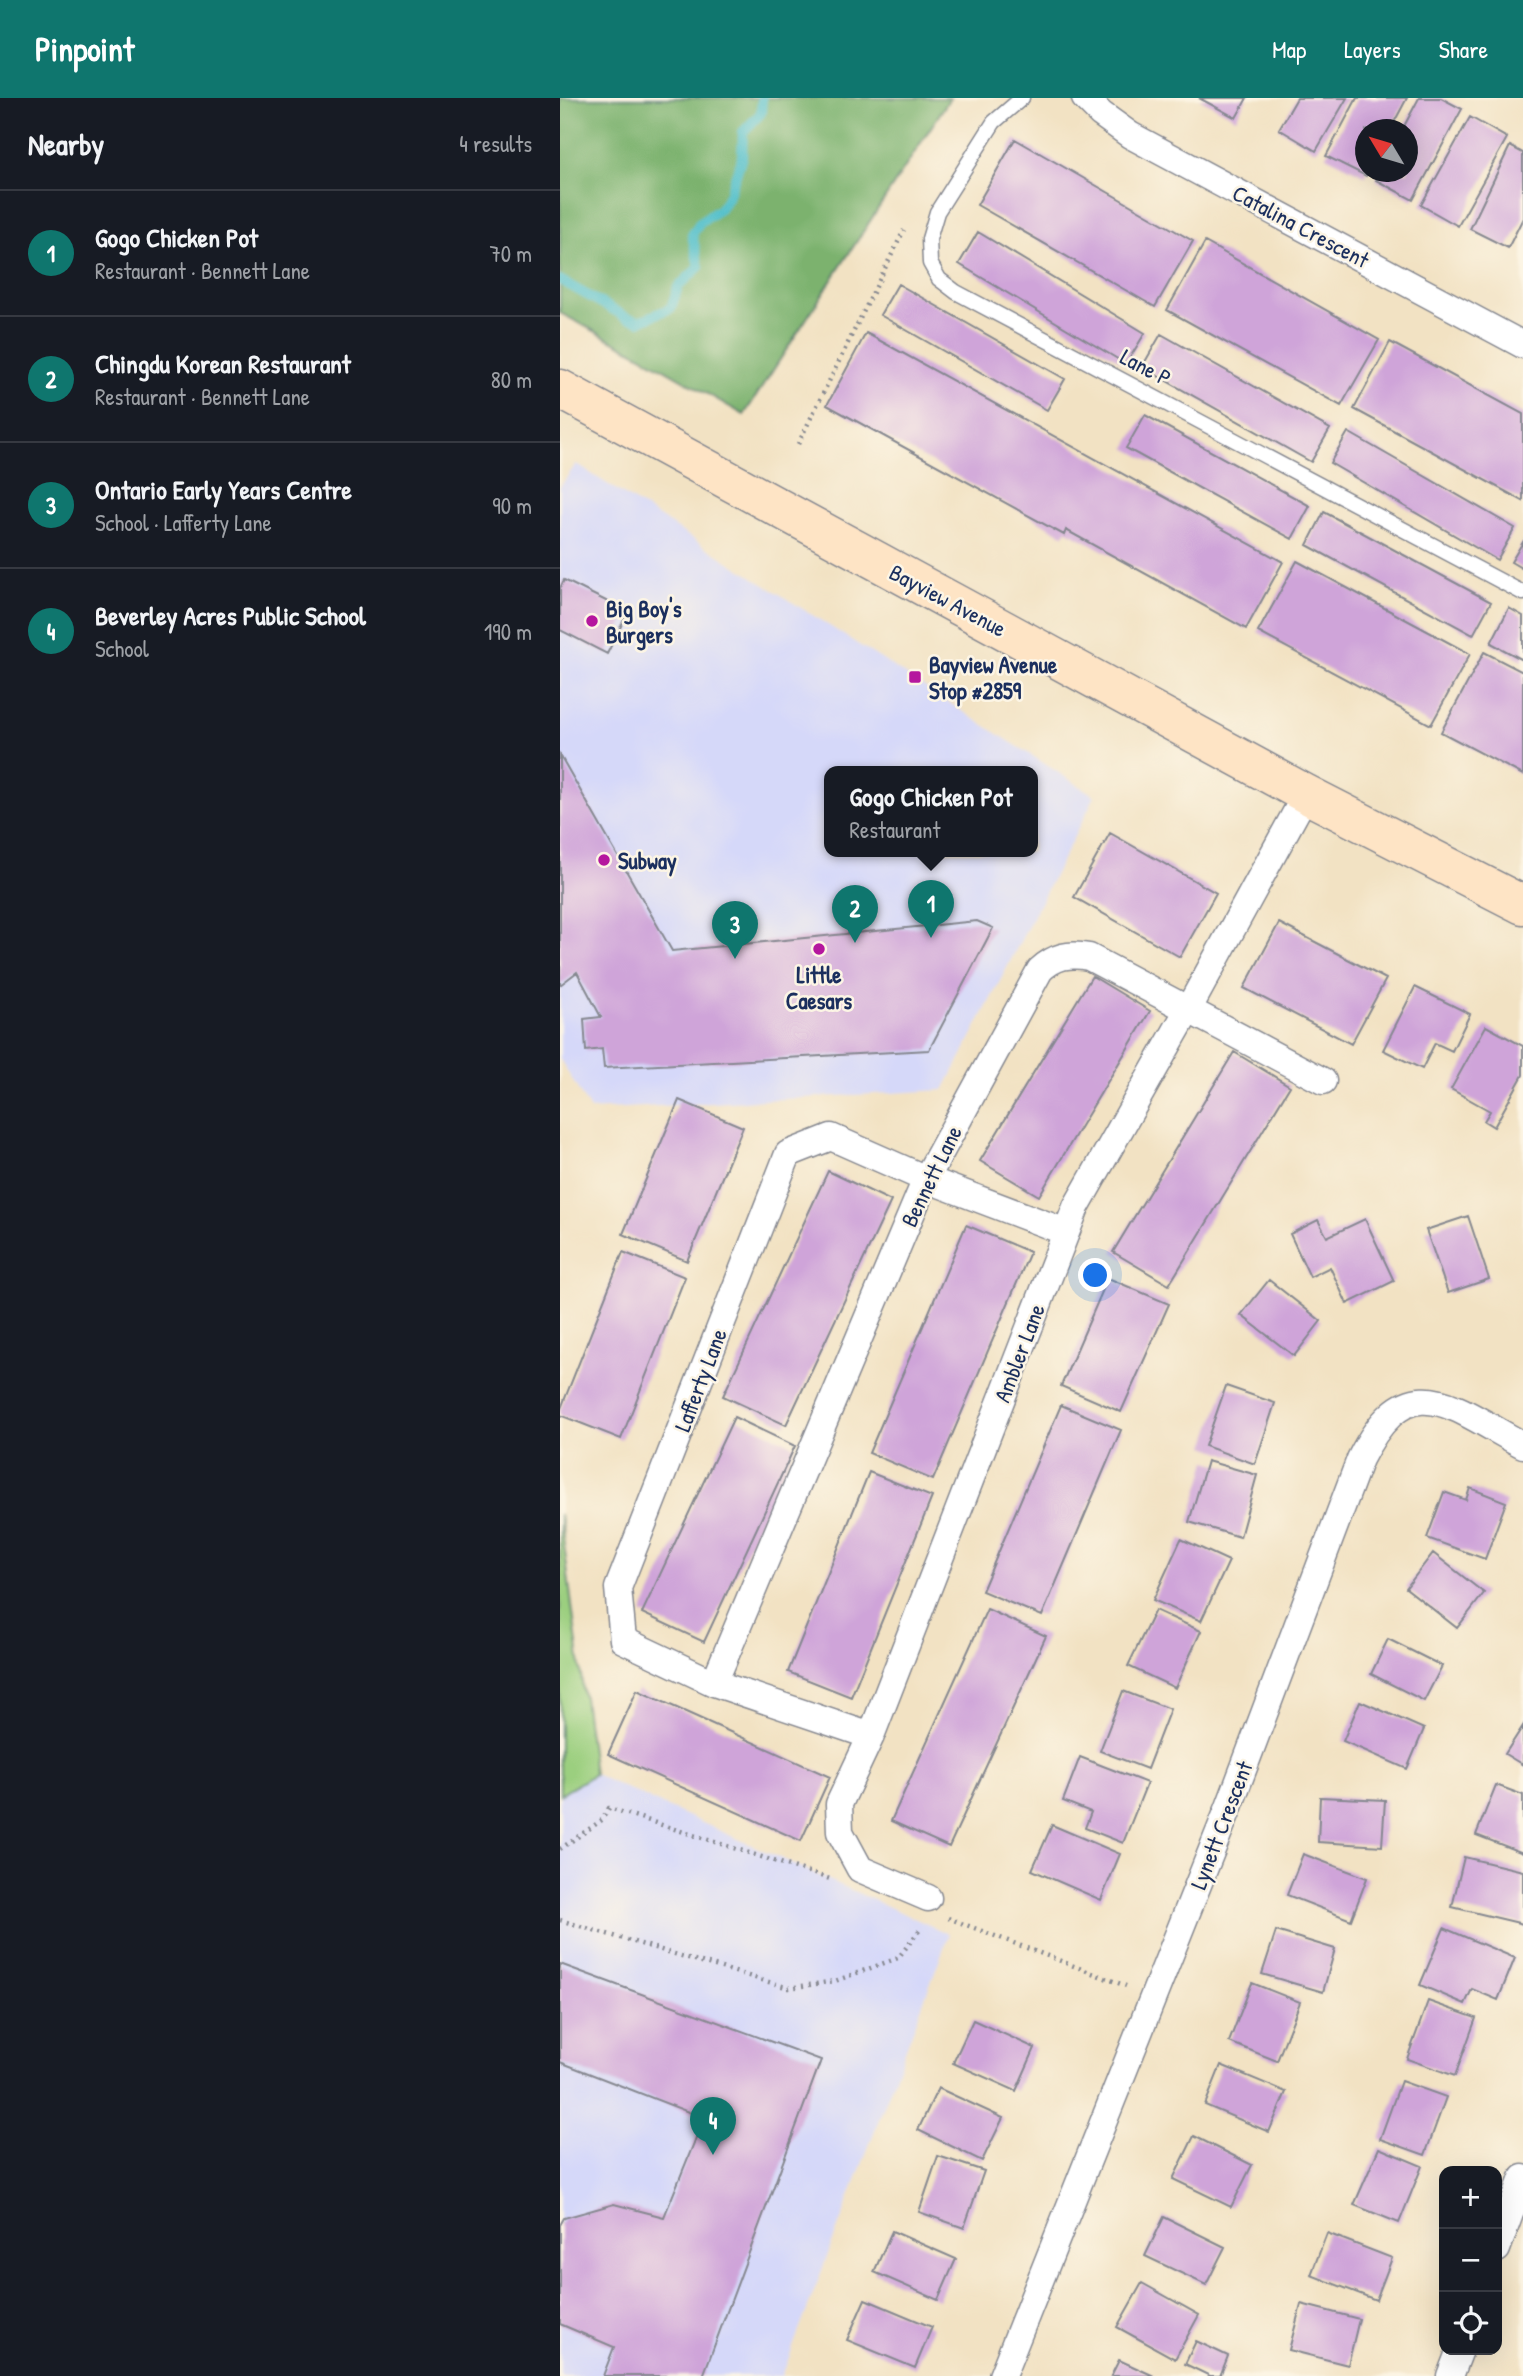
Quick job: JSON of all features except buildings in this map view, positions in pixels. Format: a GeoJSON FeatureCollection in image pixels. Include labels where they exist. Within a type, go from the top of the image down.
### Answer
{"type":"FeatureCollection","features":[{"type":"Feature","properties":{"kind":"main road","name":"Bayview Avenue"},"geometry":{"type":"LineString","coordinates":[[560,389],[1306,794],[1523,905]]}},
{"type":"Feature","properties":{"kind":"street","name":"Catalina Crescent"},"geometry":{"type":"LineString","coordinates":[[1085,98],[1101,114],[1130,135],[1523,345]]}},
{"type":"Feature","properties":{"kind":"street","name":"Ambler Lane"},"geometry":{"type":"LineString","coordinates":[[927,1910],[860,1868],[840,1832],[839,1804],[871,1736],[1082,1195],[1189,1009],[1306,794]]}},
{"type":"Feature","properties":{"kind":"street","name":"Bennett Lane"},"geometry":{"type":"LineString","coordinates":[[715,1683],[926,1179],[1037,974],[1048,962],[1066,955],[1089,957],[1323,1081]]}},
{"type":"Feature","properties":{"kind":"street","name":"Lafferty Lane"},"geometry":{"type":"LineString","coordinates":[[871,1736],[715,1683],[623,1640],[618,1587],[788,1154],[831,1137],[926,1179],[1066,1232]]}},
{"type":"Feature","properties":{"kind":"street","name":"Lynett Crescent"},"geometry":{"type":"LineString","coordinates":[[1002,2376],[1229,1807],[1355,1471],[1372,1435],[1392,1412],[1405,1403],[1427,1401],[1445,1403],[1523,1445]]}},
{"type":"Feature","properties":{"kind":"street"},"geometry":{"type":"LineString","coordinates":[[1502,2235],[1523,2178]]}},
{"type":"Feature","properties":{"kind":"street"},"geometry":{"type":"LineString","coordinates":[[1450,2376],[1458,2355]]}},
{"type":"Feature","properties":{"kind":"lane","name":"Lane P"},"geometry":{"type":"LineString","coordinates":[[1022,98],[994,122],[937,212],[929,239],[930,263],[939,279],[956,292],[1523,593]]}},
{"type":"Feature","properties":{"kind":"path"},"geometry":{"type":"LineString","coordinates":[[798,444],[906,227]]}},
{"type":"Feature","properties":{"kind":"path"},"geometry":{"type":"LineString","coordinates":[[560,1849],[602,1820],[610,1808],[843,1883]]}},
{"type":"Feature","properties":{"kind":"path"},"geometry":{"type":"LineString","coordinates":[[560,1920],[789,1988],[835,1981],[898,1958],[927,1910]]}},
{"type":"Feature","properties":{"kind":"path"},"geometry":{"type":"LineString","coordinates":[[947,1917],[1153,1996]]}},
{"type":"Feature","properties":{"kind":"shaded area"},"geometry":{"type":"Polygon","coordinates":[[[576,464],[1095,796],[944,1090],[590,1110],[560,1059],[560,487],[576,464]]]}},
{"type":"Feature","properties":{"kind":"shaded area"},"geometry":{"type":"Polygon","coordinates":[[[594,1774],[949,1934],[782,2376],[560,2376],[560,1795],[594,1774]]]}},
{"type":"Feature","properties":{"kind":"green space"},"geometry":{"type":"Polygon","coordinates":[[[560,98],[950,98],[744,415],[560,313],[560,98]]]}},
{"type":"Feature","properties":{"kind":"green space"},"geometry":{"type":"Polygon","coordinates":[[[560,1514],[594,1774],[560,1795],[560,1514]]]}},
{"type":"Feature","properties":{"kind":"waterway"},"geometry":{"type":"LineString","coordinates":[[560,280],[626,317],[640,321],[671,308],[678,287],[699,267],[692,235],[700,222],[720,209],[729,195],[742,157],[743,132],[761,113],[762,98]]}},
{"type":"Feature","properties":{"kind":"place","name":"Big Boy's Burgers"},"geometry":{"type":"Point","coordinates":[592,621]}},
{"type":"Feature","properties":{"kind":"place","name":"Bayview Avenue Stop #2859"},"geometry":{"type":"Point","coordinates":[915,677]}},
{"type":"Feature","properties":{"kind":"place","name":"Subway"},"geometry":{"type":"Point","coordinates":[604,860]}},
{"type":"Feature","properties":{"kind":"place","name":"Gogo Chicken Pot"},"geometry":{"type":"Point","coordinates":[931,938]}},
{"type":"Feature","properties":{"kind":"place","name":"Chingdu Korean Restaurant"},"geometry":{"type":"Point","coordinates":[855,943]}},
{"type":"Feature","properties":{"kind":"place","name":"Little Caesars"},"geometry":{"type":"Point","coordinates":[819,949]}},
{"type":"Feature","properties":{"kind":"place","name":"Ontario Early Years Centre"},"geometry":{"type":"Point","coordinates":[735,959]}},
{"type":"Feature","properties":{"kind":"place","name":"Beverley Acres Public School"},"geometry":{"type":"Point","coordinates":[713,2155]}}]}
